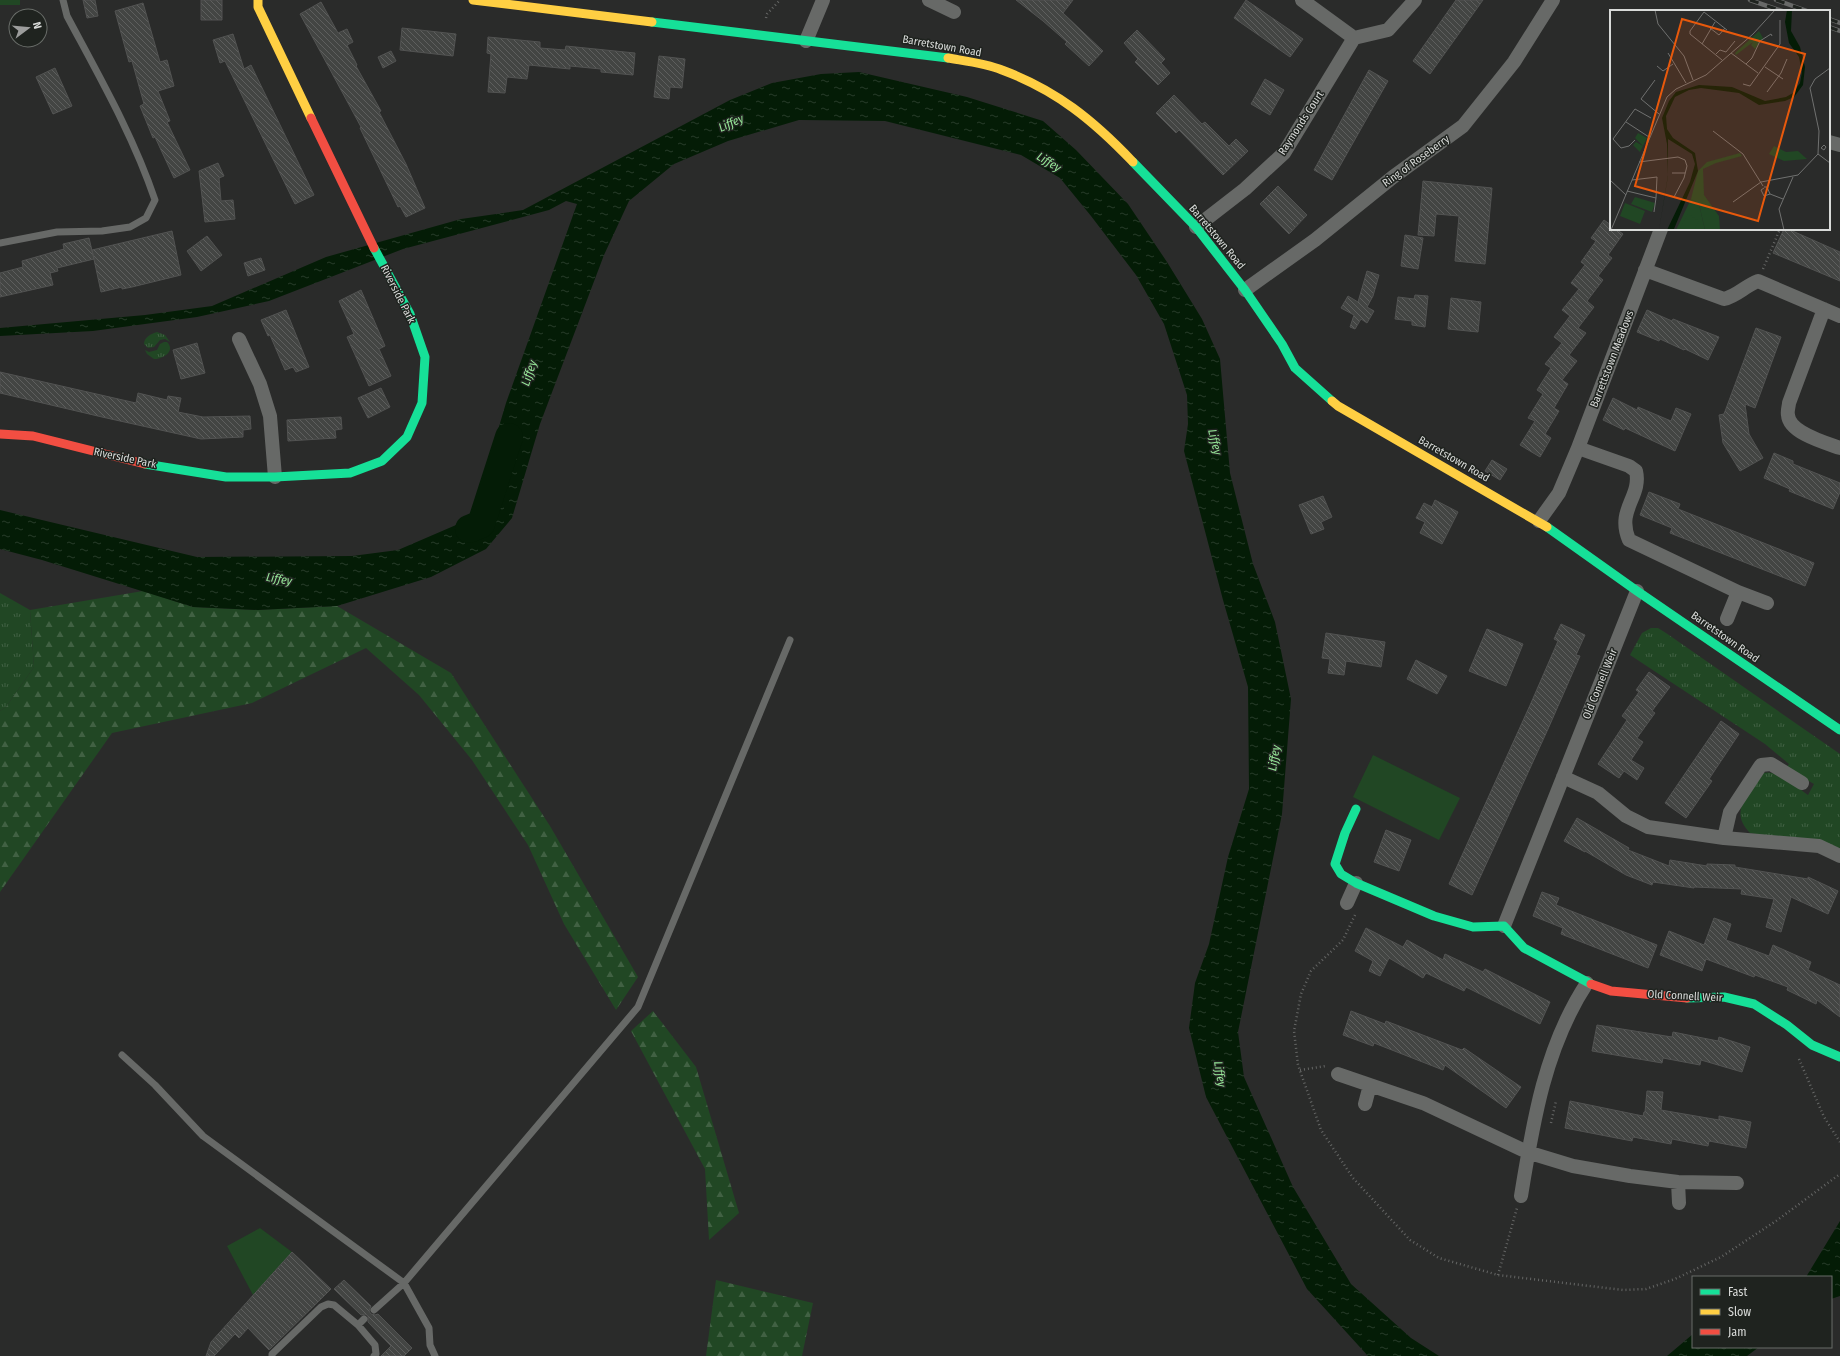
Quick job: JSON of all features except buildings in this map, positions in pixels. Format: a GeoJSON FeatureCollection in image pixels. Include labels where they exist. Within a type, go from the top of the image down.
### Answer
{"type":"FeatureCollection","features":[{"type":"Feature","properties":{"kind":"street","name":"Riverside Park"},"geometry":{"type":"LineString","coordinates":[[0,434],[33,436],[134,462],[226,477],[350,473],[382,461],[407,437],[422,403],[424,357],[410,314],[373,246],[258,7],[258,0]]}},
{"type":"Feature","properties":{"kind":"street","name":"Barretstown Road"},"geometry":{"type":"LineString","coordinates":[[473,0],[543,4],[806,41],[949,58],[1000,69],[1035,84],[1070,105],[1111,139],[1196,227],[1245,290],[1282,344],[1295,368],[1338,406],[1539,521],[1637,591],[1840,730]]}},
{"type":"Feature","properties":{"kind":"street"},"geometry":{"type":"LineString","coordinates":[[806,41],[823,0]]}},
{"type":"Feature","properties":{"kind":"street"},"geometry":{"type":"LineString","coordinates":[[929,0],[954,12]]}},
{"type":"Feature","properties":{"kind":"street"},"geometry":{"type":"LineString","coordinates":[[1302,0],[1354,38],[1388,30],[1415,0]]}},
{"type":"Feature","properties":{"kind":"street","name":"Ring of Roseberry"},"geometry":{"type":"LineString","coordinates":[[1245,290],[1315,240],[1393,176],[1463,126],[1514,62],[1553,0]]}},
{"type":"Feature","properties":{"kind":"street","name":"Raymonds Court"},"geometry":{"type":"LineString","coordinates":[[1196,227],[1245,189],[1284,153],[1354,38]]}},
{"type":"Feature","properties":{"kind":"street"},"geometry":{"type":"LineString","coordinates":[[1830,142],[1840,145]]}},
{"type":"Feature","properties":{"kind":"street","name":"Barrettstown Meadows"},"geometry":{"type":"LineString","coordinates":[[1539,521],[1559,493],[1578,448],[1661,230]]}},
{"type":"Feature","properties":{"kind":"street"},"geometry":{"type":"LineString","coordinates":[[1645,270],[1724,299],[1735,296],[1748,285],[1758,281],[1840,316]]}},
{"type":"Feature","properties":{"kind":"street"},"geometry":{"type":"LineString","coordinates":[[1824,310],[1789,402],[1788,416],[1792,426],[1807,435],[1840,448]]}},
{"type":"Feature","properties":{"kind":"street"},"geometry":{"type":"LineString","coordinates":[[239,338],[260,384],[270,416],[275,476]]}},
{"type":"Feature","properties":{"kind":"street"},"geometry":{"type":"LineString","coordinates":[[1578,448],[1629,466],[1636,471],[1638,481],[1625,519],[1625,530],[1629,540],[1738,592],[1767,603]]}},
{"type":"Feature","properties":{"kind":"street","name":"Old Connell Weir"},"geometry":{"type":"LineString","coordinates":[[1637,591],[1504,926],[1524,948],[1587,983],[1610,991],[1681,998],[1724,997],[1754,1004],[1787,1025],[1812,1045],[1840,1057]]}},
{"type":"Feature","properties":{"kind":"street"},"geometry":{"type":"LineString","coordinates":[[1727,618],[1738,592]]}},
{"type":"Feature","properties":{"kind":"street"},"geometry":{"type":"LineString","coordinates":[[1724,838],[1730,812],[1761,765],[1771,764],[1802,783]]}},
{"type":"Feature","properties":{"kind":"street"},"geometry":{"type":"LineString","coordinates":[[1563,777],[1598,794],[1626,816],[1648,827],[1724,838],[1819,846],[1840,856]]}},
{"type":"Feature","properties":{"kind":"street"},"geometry":{"type":"LineString","coordinates":[[1356,809],[1345,833],[1335,864],[1342,874],[1356,883],[1434,916],[1473,927],[1504,926]]}},
{"type":"Feature","properties":{"kind":"street"},"geometry":{"type":"LineString","coordinates":[[1347,903],[1356,883]]}},
{"type":"Feature","properties":{"kind":"street"},"geometry":{"type":"LineString","coordinates":[[1521,1196],[1527,1152],[1546,1070],[1573,1005],[1587,983]]}},
{"type":"Feature","properties":{"kind":"street"},"geometry":{"type":"LineString","coordinates":[[1338,1074],[1423,1102],[1527,1152],[1573,1166],[1630,1176],[1678,1182],[1737,1183]]}},
{"type":"Feature","properties":{"kind":"street"},"geometry":{"type":"LineString","coordinates":[[1365,1104],[1370,1085]]}},
{"type":"Feature","properties":{"kind":"street"},"geometry":{"type":"LineString","coordinates":[[1678,1182],[1679,1203]]}},
{"type":"Feature","properties":{"kind":"lane"},"geometry":{"type":"LineString","coordinates":[[0,243],[57,232],[102,231],[130,227],[146,218],[155,200],[146,174],[122,120],[67,16],[63,0]]}},
{"type":"Feature","properties":{"kind":"lane"},"geometry":{"type":"LineString","coordinates":[[374,1310],[404,1283],[638,1007],[790,640]]}},
{"type":"Feature","properties":{"kind":"lane"},"geometry":{"type":"LineString","coordinates":[[122,1055],[155,1085],[203,1136],[404,1283],[429,1328],[430,1344],[435,1356]]}},
{"type":"Feature","properties":{"kind":"lane"},"geometry":{"type":"LineString","coordinates":[[272,1356],[272,1354],[321,1307],[328,1304],[334,1305],[358,1325],[375,1345],[376,1354],[374,1356]]}},
{"type":"Feature","properties":{"kind":"lane"},"geometry":{"type":"LineString","coordinates":[[358,1325],[364,1319]]}},
{"type":"Feature","properties":{"kind":"path"},"geometry":{"type":"LineString","coordinates":[[1758,281],[1780,230]]}},
{"type":"Feature","properties":{"kind":"path"},"geometry":{"type":"LineString","coordinates":[[1347,903],[1357,909],[1351,927],[1343,940],[1311,971],[1301,994],[1294,1031],[1298,1065],[1321,1130],[1353,1178],[1410,1240],[1439,1258],[1498,1275],[1623,1290],[1646,1289],[1675,1279],[1722,1257],[1776,1221],[1840,1174]]}},
{"type":"Feature","properties":{"kind":"path"},"geometry":{"type":"LineString","coordinates":[[1797,1054],[1824,1117],[1840,1142]]}},
{"type":"Feature","properties":{"kind":"path"},"geometry":{"type":"LineString","coordinates":[[1549,1128],[1558,1093]]}},
{"type":"Feature","properties":{"kind":"path"},"geometry":{"type":"LineString","coordinates":[[1498,1275],[1521,1196]]}},
{"type":"Feature","properties":{"kind":"green space"},"geometry":{"type":"Polygon","coordinates":[[[0,0],[20,0],[20,5],[0,5],[0,0]]]}},
{"type":"Feature","properties":{"kind":"green space"},"geometry":{"type":"Polygon","coordinates":[[[157,332],[165,335],[170,342],[165,339],[160,340],[154,347],[148,348],[144,344],[145,339],[157,332]]]}},
{"type":"Feature","properties":{"kind":"green space"},"geometry":{"type":"Polygon","coordinates":[[[167,342],[170,348],[167,354],[161,358],[154,359],[147,354],[145,350],[149,352],[157,350],[160,344],[167,342]]]}},
{"type":"Feature","properties":{"kind":"green space"},"geometry":{"type":"Polygon","coordinates":[[[143,591],[193,607],[258,610],[337,606],[451,673],[550,826],[638,977],[616,1010],[564,924],[528,845],[472,760],[419,695],[366,648],[252,703],[112,733],[0,892],[0,711],[6,707],[34,667],[30,610],[143,591]]]}},
{"type":"Feature","properties":{"kind":"green space"},"geometry":{"type":"Polygon","coordinates":[[[0,593],[30,610],[34,667],[6,707],[0,711],[0,593]]]}},
{"type":"Feature","properties":{"kind":"green space"},"geometry":{"type":"Polygon","coordinates":[[[1651,628],[1658,628],[1666,633],[1840,754],[1840,849],[1750,833],[1744,825],[1741,817],[1741,810],[1747,795],[1763,773],[1769,772],[1781,776],[1808,795],[1814,784],[1786,768],[1789,764],[1765,744],[1630,655],[1642,633],[1651,628]]]}},
{"type":"Feature","properties":{"kind":"green space"},"geometry":{"type":"Polygon","coordinates":[[[1373,755],[1460,798],[1439,840],[1353,797],[1373,755]]]}},
{"type":"Feature","properties":{"kind":"green space"},"geometry":{"type":"Polygon","coordinates":[[[653,1011],[696,1067],[739,1213],[709,1240],[705,1169],[631,1031],[653,1011]]]}},
{"type":"Feature","properties":{"kind":"green space"},"geometry":{"type":"Polygon","coordinates":[[[260,1228],[292,1252],[253,1295],[227,1246],[260,1228]]]}},
{"type":"Feature","properties":{"kind":"green space"},"geometry":{"type":"Polygon","coordinates":[[[716,1280],[813,1303],[802,1356],[706,1356],[716,1280]]]}},
{"type":"Feature","properties":{"kind":"water"},"geometry":{"type":"Polygon","coordinates":[[[859,72],[967,97],[1043,121],[1076,150],[1128,204],[1167,262],[1202,319],[1220,359],[1230,473],[1253,564],[1275,622],[1291,699],[1282,814],[1238,1032],[1244,1077],[1293,1187],[1351,1284],[1411,1338],[1439,1356],[1368,1356],[1307,1289],[1206,1097],[1189,1028],[1195,983],[1209,944],[1228,857],[1249,789],[1248,687],[1223,600],[1184,451],[1188,424],[1187,395],[1164,324],[1136,275],[1060,178],[1021,155],[885,121],[799,120],[728,141],[674,164],[629,201],[604,255],[540,424],[512,518],[486,549],[431,577],[337,606],[258,610],[193,607],[42,560],[0,549],[0,510],[197,557],[352,556],[398,550],[456,525],[496,495],[498,481],[492,450],[506,403],[577,204],[566,201],[549,210],[403,249],[269,301],[197,317],[93,331],[0,336],[0,328],[145,315],[212,306],[326,257],[461,219],[523,210],[730,100],[772,83],[821,74],[859,72]]]}},
{"type":"Feature","properties":{"kind":"water"},"geometry":{"type":"Polygon","coordinates":[[[1840,1221],[1840,1296],[1832,1299],[1832,1276],[1807,1276],[1840,1221]]]}},
{"type":"Feature","properties":{"kind":"water"},"geometry":{"type":"Polygon","coordinates":[[[1692,1335],[1692,1348],[1758,1348],[1747,1356],[1667,1356],[1692,1335]]]}},
{"type":"Feature","properties":{"kind":"waterway","name":"Liffey"},"geometry":{"type":"LineString","coordinates":[[469,529],[481,524],[509,437]]}},
{"type":"Feature","properties":{"kind":"railway"},"geometry":{"type":"LineString","coordinates":[[1750,0],[1779,10]]}},
{"type":"Feature","properties":{"kind":"railway"},"geometry":{"type":"LineString","coordinates":[[1776,0],[1804,10]]}},
{"type":"Feature","properties":{"kind":"railway"},"geometry":{"type":"LineString","coordinates":[[1830,19],[1840,23]]}},
{"type":"Feature","properties":{"kind":"railway"},"geometry":{"type":"LineString","coordinates":[[1830,27],[1840,31]]}},
{"type":"Feature","properties":{"kind":"traffic: fast"},"geometry":{"type":"LineString","coordinates":[[652,22],[948,58]]}},
{"type":"Feature","properties":{"kind":"traffic: fast"},"geometry":{"type":"LineString","coordinates":[[1133,162],[1196,227],[1245,290],[1282,344],[1295,368],[1332,401]]}},
{"type":"Feature","properties":{"kind":"traffic: fast"},"geometry":{"type":"LineString","coordinates":[[145,464],[226,477],[275,477],[350,473],[382,461],[407,437],[422,403],[425,357],[410,314],[374,248]]}},
{"type":"Feature","properties":{"kind":"traffic: fast"},"geometry":{"type":"LineString","coordinates":[[1547,527],[1637,591],[1840,730]]}},
{"type":"Feature","properties":{"kind":"traffic: fast"},"geometry":{"type":"LineString","coordinates":[[1356,809],[1345,833],[1335,864],[1341,874],[1356,883],[1434,916],[1473,927],[1504,926],[1524,948],[1591,984]]}},
{"type":"Feature","properties":{"kind":"traffic: fast"},"geometry":{"type":"LineString","coordinates":[[1687,998],[1724,997],[1754,1004],[1787,1025],[1812,1045],[1840,1057]]}},
{"type":"Feature","properties":{"kind":"traffic: slow"},"geometry":{"type":"LineString","coordinates":[[258,0],[258,7],[311,118]]}},
{"type":"Feature","properties":{"kind":"traffic: slow"},"geometry":{"type":"LineString","coordinates":[[473,0],[652,22]]}},
{"type":"Feature","properties":{"kind":"traffic: slow"},"geometry":{"type":"LineString","coordinates":[[948,58],[975,62],[989,66],[1040,87],[1057,97],[1088,120],[1133,162]]}},
{"type":"Feature","properties":{"kind":"traffic: slow"},"geometry":{"type":"LineString","coordinates":[[1332,401],[1338,406],[1547,527]]}},
{"type":"Feature","properties":{"kind":"traffic: jam"},"geometry":{"type":"LineString","coordinates":[[311,118],[374,248]]}},
{"type":"Feature","properties":{"kind":"traffic: jam"},"geometry":{"type":"LineString","coordinates":[[0,434],[33,436],[145,464]]}},
{"type":"Feature","properties":{"kind":"traffic: jam"},"geometry":{"type":"LineString","coordinates":[[1591,984],[1611,991],[1687,998]]}}]}
